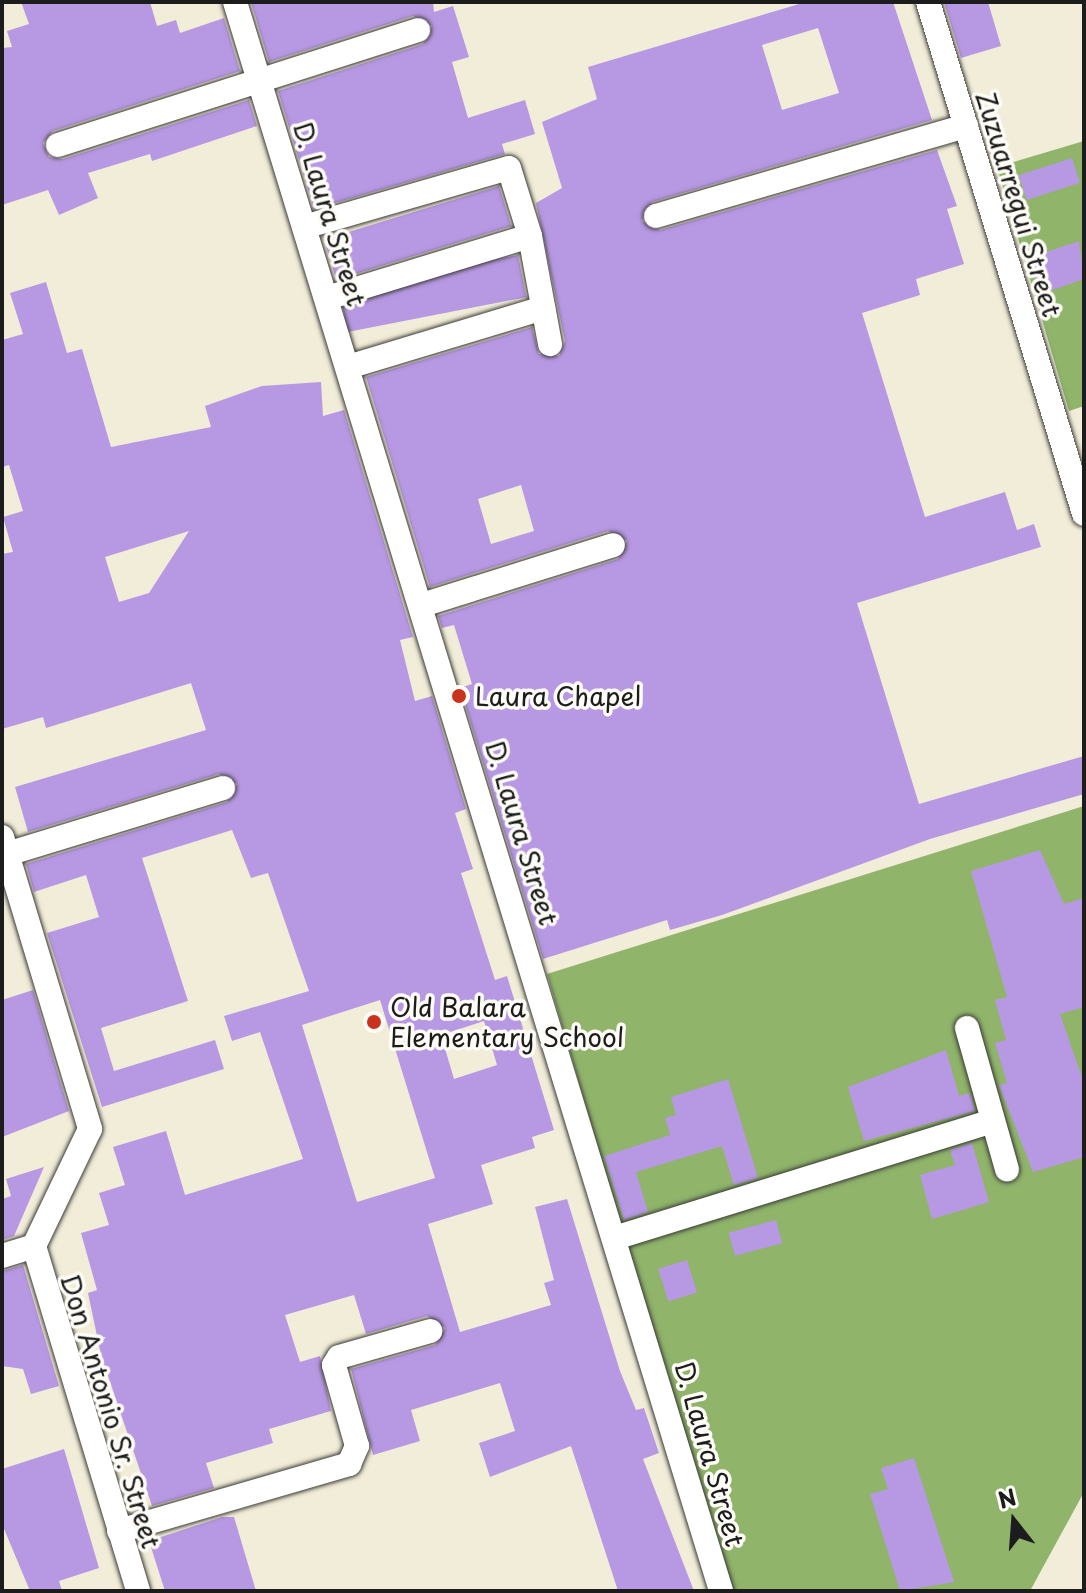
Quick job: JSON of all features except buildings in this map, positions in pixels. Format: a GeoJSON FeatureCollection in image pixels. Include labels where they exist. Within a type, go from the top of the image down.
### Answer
{"type":"FeatureCollection","features":[{"type":"Feature","properties":{"kind":"street","name":"D. Laura Street"},"geometry":{"type":"LineString","coordinates":[[235,2],[618,1237],[721,1591]]}},
{"type":"Feature","properties":{"kind":"street","name":"Zuzuarregui Street"},"geometry":{"type":"LineString","coordinates":[[928,2],[1084,514]]}},
{"type":"Feature","properties":{"kind":"street"},"geometry":{"type":"LineString","coordinates":[[58,145],[418,30]]}},
{"type":"Feature","properties":{"kind":"street"},"geometry":{"type":"LineString","coordinates":[[656,216],[966,126]]}},
{"type":"Feature","properties":{"kind":"street"},"geometry":{"type":"LineString","coordinates":[[304,227],[509,168],[530,236],[550,344]]}},
{"type":"Feature","properties":{"kind":"street"},"geometry":{"type":"LineString","coordinates":[[327,298],[530,236]]}},
{"type":"Feature","properties":{"kind":"street"},"geometry":{"type":"LineString","coordinates":[[348,367],[543,308]]}},
{"type":"Feature","properties":{"kind":"street"},"geometry":{"type":"LineString","coordinates":[[422,605],[613,545]]}},
{"type":"Feature","properties":{"kind":"street"},"geometry":{"type":"LineString","coordinates":[[2,1256],[34,1246],[90,1129],[5,845],[223,788]]}},
{"type":"Feature","properties":{"kind":"street"},"geometry":{"type":"LineString","coordinates":[[967,1028],[1007,1169]]}},
{"type":"Feature","properties":{"kind":"street"},"geometry":{"type":"LineString","coordinates":[[618,1237],[992,1121]]}},
{"type":"Feature","properties":{"kind":"street","name":"Don Antonio Sr. Street"},"geometry":{"type":"LineString","coordinates":[[34,1246],[138,1591]]}},
{"type":"Feature","properties":{"kind":"street"},"geometry":{"type":"LineString","coordinates":[[119,1531],[349,1464],[357,1446],[334,1365],[339,1357],[430,1331]]}},
{"type":"Feature","properties":{"kind":"green space"},"geometry":{"type":"Polygon","coordinates":[[[1084,141],[1084,406],[1069,411],[997,167],[1084,141]]]}},
{"type":"Feature","properties":{"kind":"green space"},"geometry":{"type":"Polygon","coordinates":[[[1084,806],[1084,1492],[1030,1591],[728,1591],[547,974],[1084,806]]]}},
{"type":"Feature","properties":{"kind":"place","name":"Laura Chapel"},"geometry":{"type":"Point","coordinates":[459,696]}},
{"type":"Feature","properties":{"kind":"place","name":"Old Balara Elementary School"},"geometry":{"type":"Point","coordinates":[374,1022]}}]}
